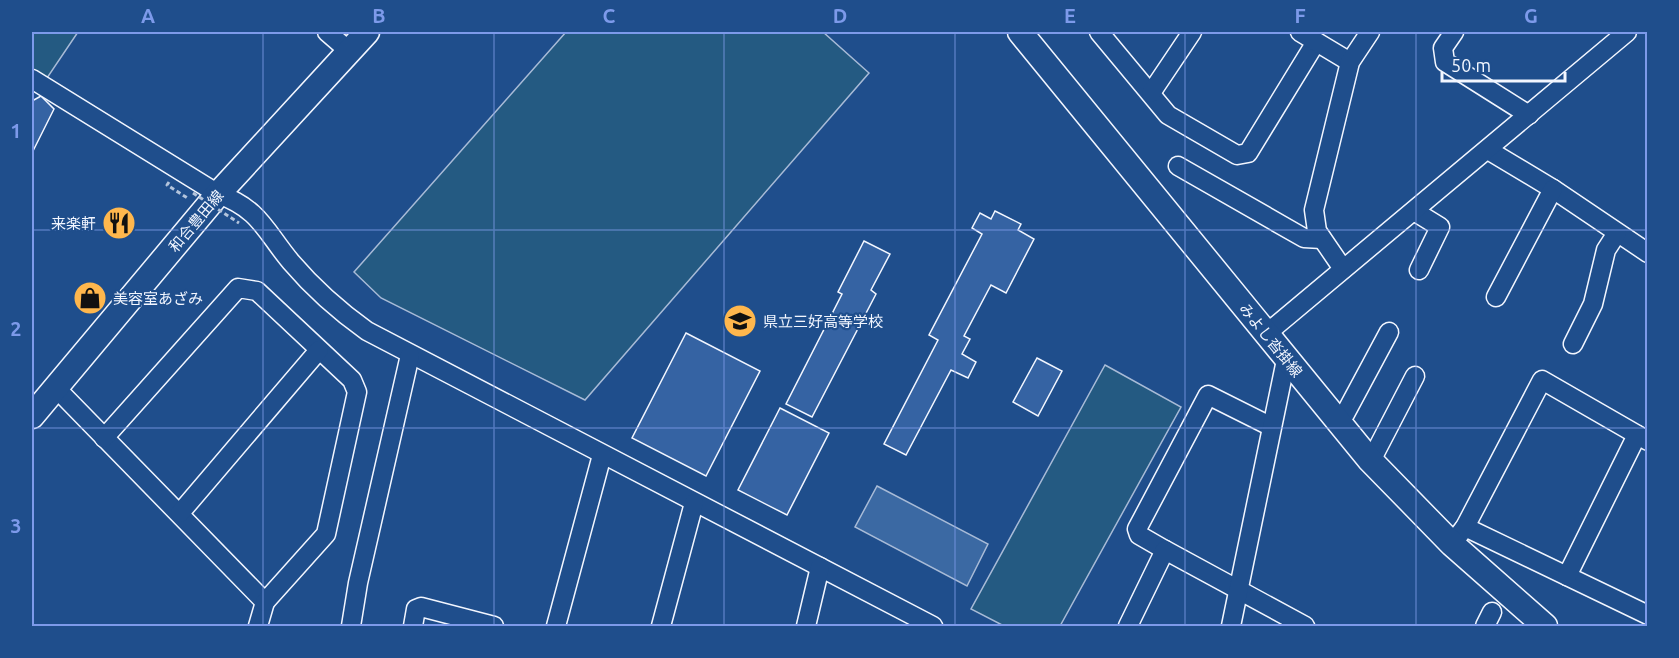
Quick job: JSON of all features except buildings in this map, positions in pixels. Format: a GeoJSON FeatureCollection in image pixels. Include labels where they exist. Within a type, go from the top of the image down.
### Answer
{"type":"FeatureCollection","features":[{"type":"Feature","properties":{"kind":"main road","name":"和合豊田線"},"geometry":{"type":"LineString","coordinates":[[32,417],[218,194],[367,32]]}},
{"type":"Feature","properties":{"kind":"main road","name":"みよし沓掛線"},"geometry":{"type":"LineString","coordinates":[[1020,32],[1369,459],[1458,536],[1545,627]]}},
{"type":"Feature","properties":{"kind":"street"},"geometry":{"type":"LineString","coordinates":[[327,32],[349,51]]}},
{"type":"Feature","properties":{"kind":"street"},"geometry":{"type":"LineString","coordinates":[[1099,32],[1168,115],[1237,155],[1248,153],[1316,42]]}},
{"type":"Feature","properties":{"kind":"street"},"geometry":{"type":"LineString","coordinates":[[1151,93],[1191,32]]}},
{"type":"Feature","properties":{"kind":"street"},"geometry":{"type":"LineString","coordinates":[[1300,32],[1350,62]]}},
{"type":"Feature","properties":{"kind":"street"},"geometry":{"type":"LineString","coordinates":[[1343,269],[1322,239],[1315,222],[1314,210],[1350,62],[1370,32]]}},
{"type":"Feature","properties":{"kind":"street"},"geometry":{"type":"LineString","coordinates":[[1454,32],[1443,48],[1445,62],[1529,115]]}},
{"type":"Feature","properties":{"kind":"street"},"geometry":{"type":"LineString","coordinates":[[1266,334],[1627,32]]}},
{"type":"Feature","properties":{"kind":"street"},"geometry":{"type":"LineString","coordinates":[[32,79],[218,194],[240,202],[256,215],[291,262],[330,304],[367,331],[933,627]]}},
{"type":"Feature","properties":{"kind":"street"},"geometry":{"type":"LineString","coordinates":[[1488,150],[1553,189],[1647,253]]}},
{"type":"Feature","properties":{"kind":"street"},"geometry":{"type":"LineString","coordinates":[[1178,166],[1304,238],[1322,239]]}},
{"type":"Feature","properties":{"kind":"street"},"geometry":{"type":"LineString","coordinates":[[1496,297],[1553,189]]}},
{"type":"Feature","properties":{"kind":"street"},"geometry":{"type":"LineString","coordinates":[[1414,211],[1440,227],[1419,270]]}},
{"type":"Feature","properties":{"kind":"street"},"geometry":{"type":"LineString","coordinates":[[1573,344],[1593,304],[1606,250],[1617,233]]}},
{"type":"Feature","properties":{"kind":"street"},"geometry":{"type":"LineString","coordinates":[[104,438],[238,288],[257,291],[352,380],[357,392],[326,534],[266,602],[258,627]]}},
{"type":"Feature","properties":{"kind":"street"},"geometry":{"type":"LineString","coordinates":[[1336,420],[1345,414],[1389,332]]}},
{"type":"Feature","properties":{"kind":"street"},"geometry":{"type":"LineString","coordinates":[[180,513],[319,350]]}},
{"type":"Feature","properties":{"kind":"street"},"geometry":{"type":"LineString","coordinates":[[351,627],[358,583],[410,355]]}},
{"type":"Feature","properties":{"kind":"street"},"geometry":{"type":"LineString","coordinates":[[1231,627],[1270,426],[1286,360]]}},
{"type":"Feature","properties":{"kind":"street"},"geometry":{"type":"LineString","coordinates":[[1369,459],[1375,453],[1415,376]]}},
{"type":"Feature","properties":{"kind":"street"},"geometry":{"type":"LineString","coordinates":[[1567,576],[1642,438],[1542,380],[1458,536],[1567,576],[1647,615]]}},
{"type":"Feature","properties":{"kind":"street"},"geometry":{"type":"LineString","coordinates":[[56,388],[266,602]]}},
{"type":"Feature","properties":{"kind":"street"},"geometry":{"type":"LineString","coordinates":[[1270,426],[1208,395],[1137,529],[1139,535],[1305,627]]}},
{"type":"Feature","properties":{"kind":"street"},"geometry":{"type":"LineString","coordinates":[[556,627],[602,455]]}},
{"type":"Feature","properties":{"kind":"street"},"geometry":{"type":"LineString","coordinates":[[661,627],[694,503]]}},
{"type":"Feature","properties":{"kind":"street"},"geometry":{"type":"LineString","coordinates":[[1128,627],[1165,550]]}},
{"type":"Feature","properties":{"kind":"street"},"geometry":{"type":"LineString","coordinates":[[806,627],[820,567]]}},
{"type":"Feature","properties":{"kind":"street"},"geometry":{"type":"LineString","coordinates":[[412,627],[416,609],[421,607],[494,627]]}},
{"type":"Feature","properties":{"kind":"path"},"geometry":{"type":"LineString","coordinates":[[193,193],[239,223]]}},
{"type":"Feature","properties":{"kind":"shaded area"},"geometry":{"type":"Polygon","coordinates":[[[32,32],[78,32],[47,78],[32,68],[32,32]]]}},
{"type":"Feature","properties":{"kind":"shaded area"},"geometry":{"type":"Polygon","coordinates":[[[566,32],[823,32],[869,73],[585,400],[381,298],[354,272],[566,32]]]}},
{"type":"Feature","properties":{"kind":"shaded area"},"geometry":{"type":"Polygon","coordinates":[[[1105,365],[1181,407],[1060,626],[1004,626],[971,609],[1105,365]]]}},
{"type":"Feature","properties":{"kind":"shaded area"},"geometry":{"type":"Polygon","coordinates":[[[877,486],[988,544],[967,586],[855,527],[877,486]]]}},
{"type":"Feature","properties":{"kind":"place","name":"来楽軒"},"geometry":{"type":"Point","coordinates":[119,223]}},
{"type":"Feature","properties":{"kind":"place","name":"美容室あざみ"},"geometry":{"type":"Point","coordinates":[90,298]}},
{"type":"Feature","properties":{"kind":"place","name":"県立三好高等学校"},"geometry":{"type":"Point","coordinates":[740,321]}}]}
